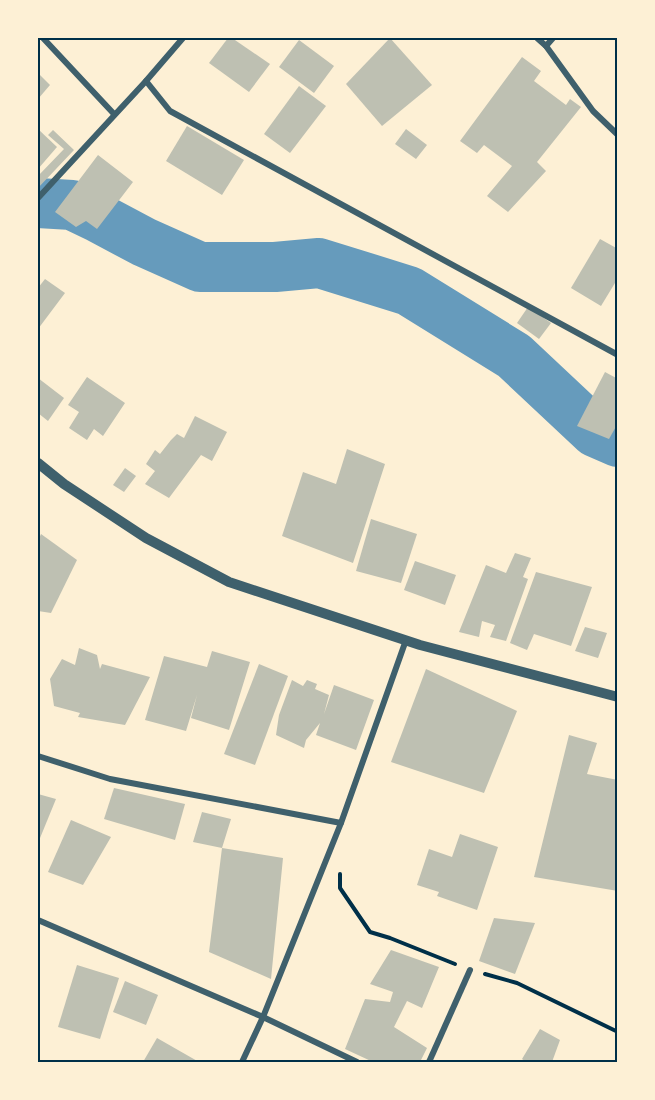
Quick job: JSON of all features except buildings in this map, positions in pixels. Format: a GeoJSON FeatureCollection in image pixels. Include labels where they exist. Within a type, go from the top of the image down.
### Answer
{"type":"FeatureCollection","features":[{"type":"Feature","properties":{"kind":"street"},"geometry":{"type":"LineString","coordinates":[[43,38],[114,114]]}},
{"type":"Feature","properties":{"kind":"street"},"geometry":{"type":"LineString","coordinates":[[38,198],[183,38]]}},
{"type":"Feature","properties":{"kind":"street"},"geometry":{"type":"LineString","coordinates":[[537,38],[546,46],[593,111],[618,135]]}},
{"type":"Feature","properties":{"kind":"street"},"geometry":{"type":"LineString","coordinates":[[546,46],[553,38]]}},
{"type":"Feature","properties":{"kind":"street"},"geometry":{"type":"LineString","coordinates":[[146,81],[170,111],[618,355]]}},
{"type":"Feature","properties":{"kind":"street"},"geometry":{"type":"LineString","coordinates":[[38,464],[64,484],[146,538],[229,582],[406,640],[618,697]]}},
{"type":"Feature","properties":{"kind":"street"},"geometry":{"type":"LineString","coordinates":[[242,1062],[263,1017],[341,823],[406,640]]}},
{"type":"Feature","properties":{"kind":"street"},"geometry":{"type":"LineString","coordinates":[[38,756],[110,779],[341,823]]}},
{"type":"Feature","properties":{"kind":"street"},"geometry":{"type":"LineString","coordinates":[[38,920],[263,1017],[357,1062]]}},
{"type":"Feature","properties":{"kind":"street"},"geometry":{"type":"LineString","coordinates":[[429,1062],[470,970]]}},
{"type":"Feature","properties":{"kind":"path"},"geometry":{"type":"LineString","coordinates":[[340,866],[340,888],[370,932],[470,970],[517,983],[618,1032]]}},
{"type":"Feature","properties":{"kind":"waterway"},"geometry":{"type":"LineString","coordinates":[[38,203],[72,205],[144,242],[200,267],[275,267],[319,263],[409,291],[514,356],[595,432],[618,442]]}}]}
